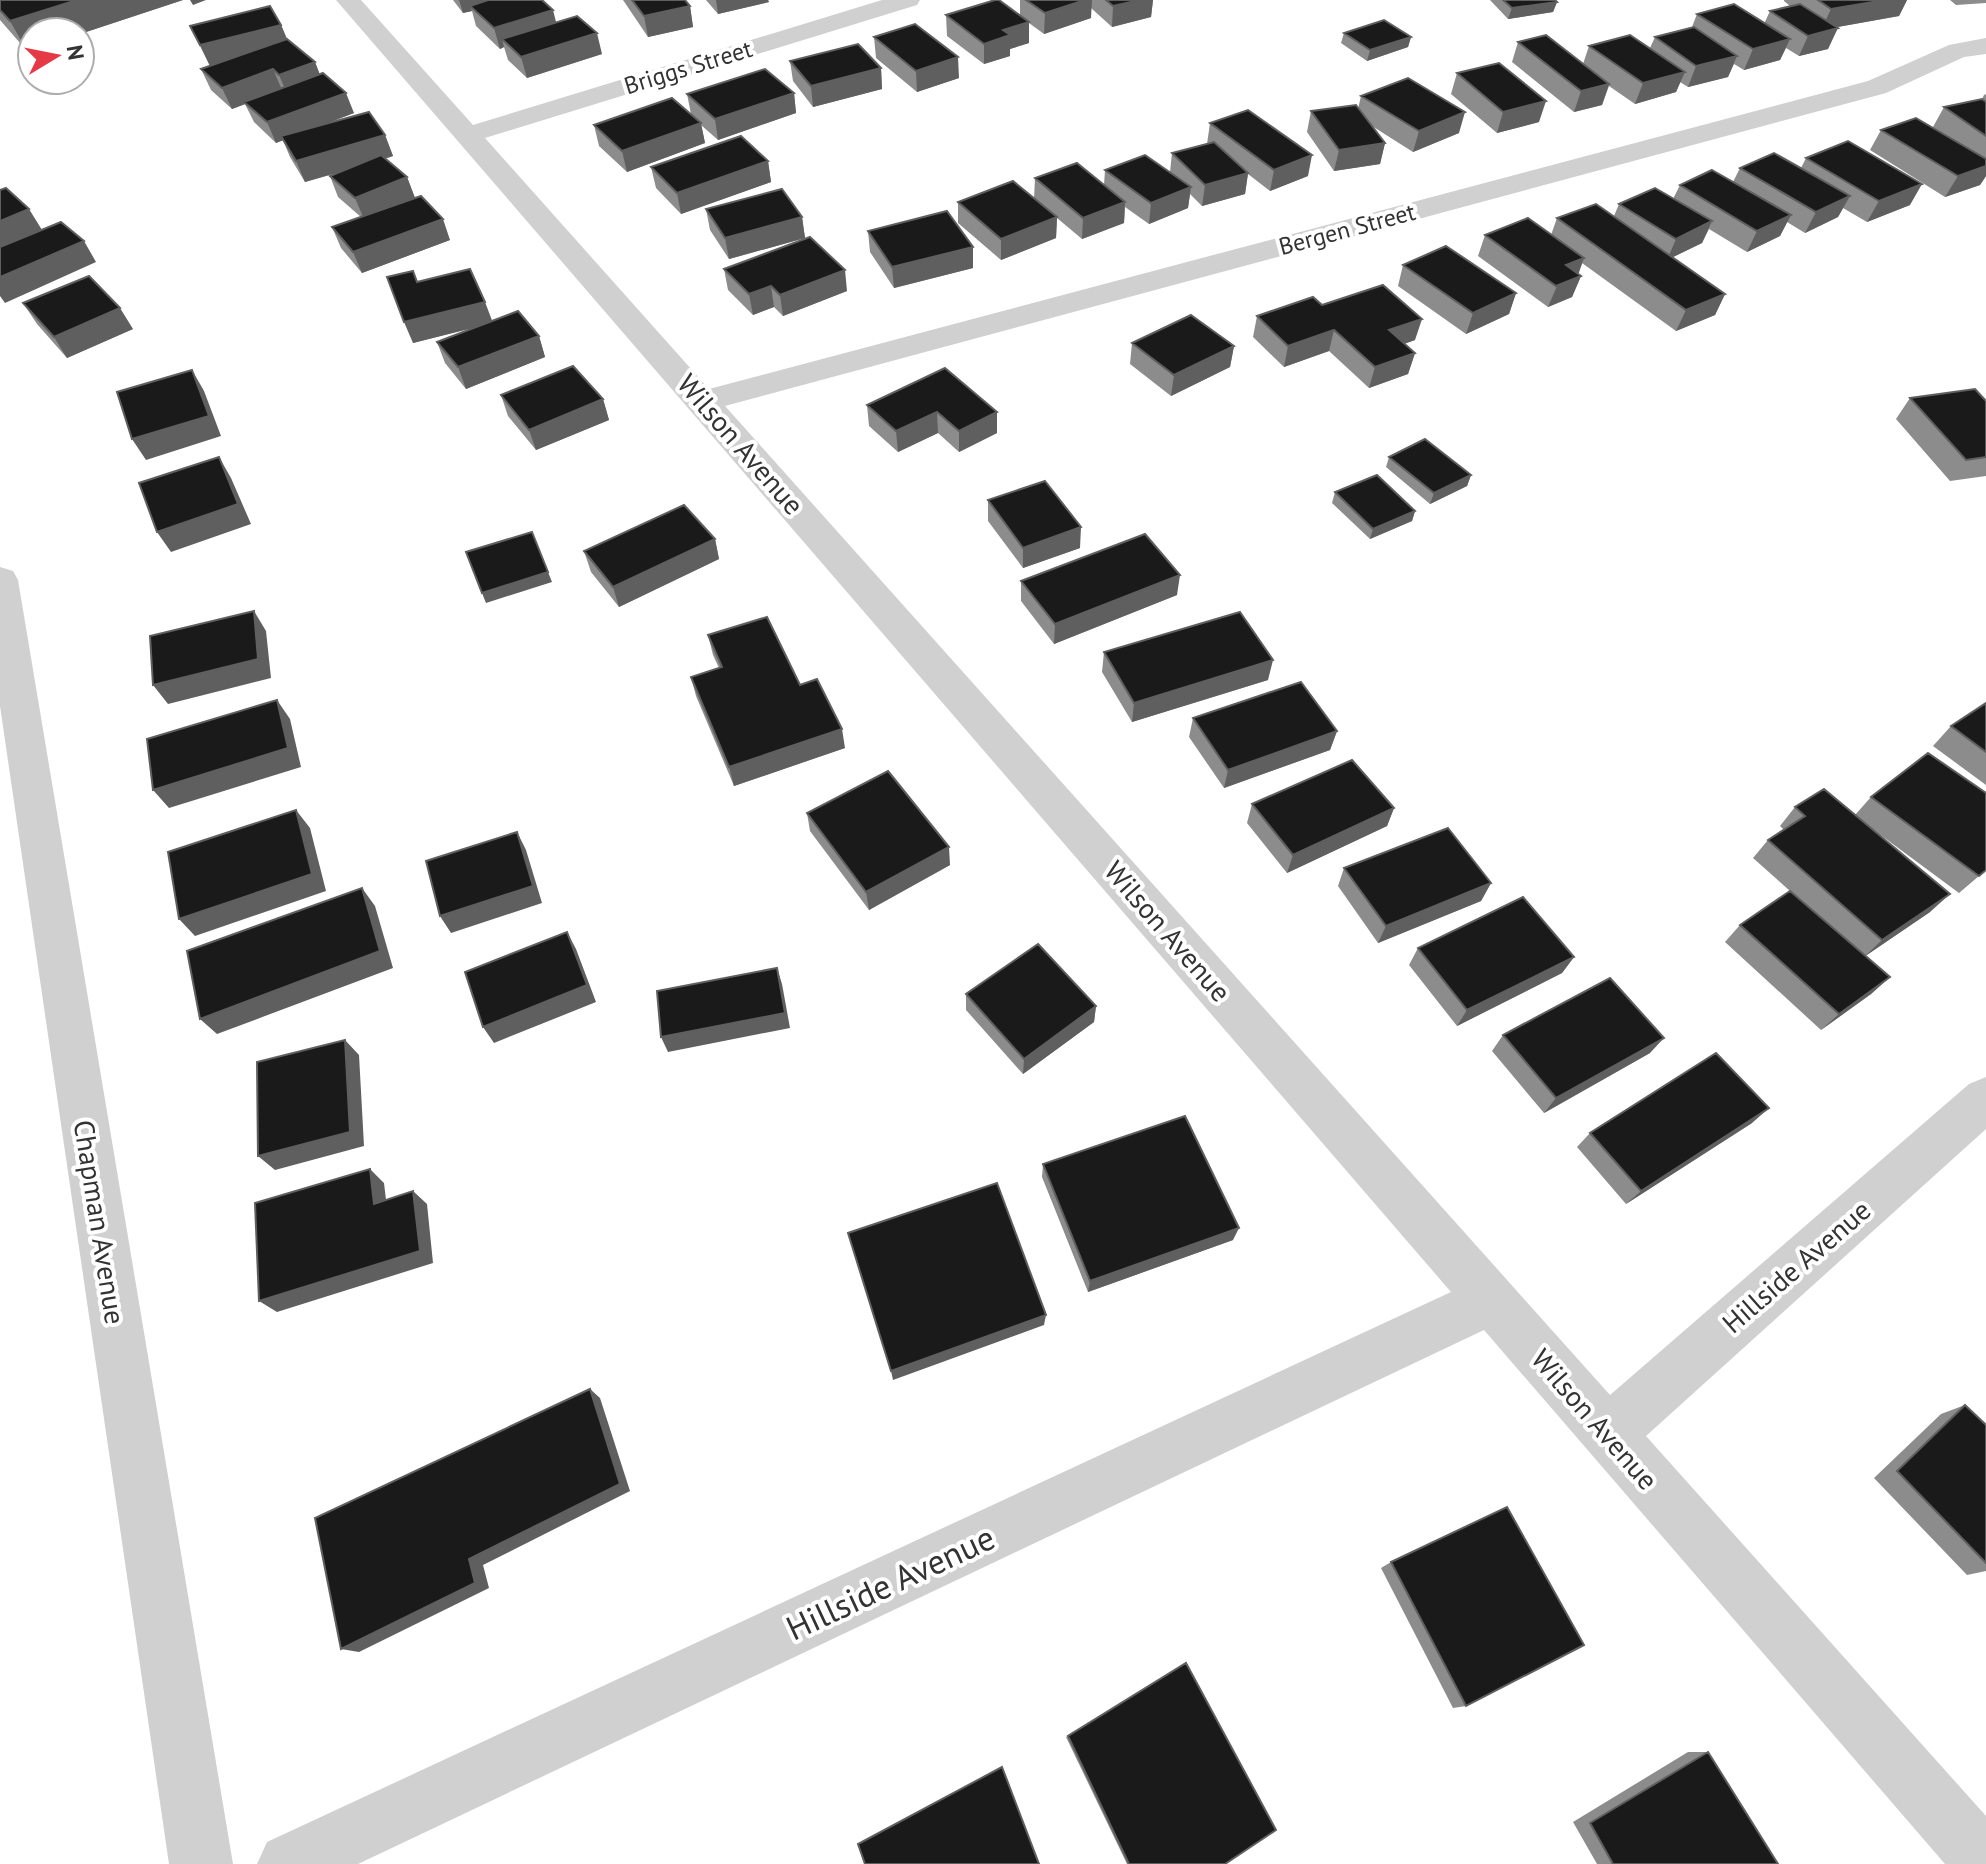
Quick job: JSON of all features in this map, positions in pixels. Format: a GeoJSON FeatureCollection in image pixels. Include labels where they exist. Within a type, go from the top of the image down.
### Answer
{"type":"FeatureCollection","features":[{"type":"Feature","properties":{"kind":"street","name":"Wilson Avenue"},"geometry":{"type":"LineString","coordinates":[[348,0],[1986,1863]]}},
{"type":"Feature","properties":{"kind":"street","name":"Briggs Street"},"geometry":{"type":"LineString","coordinates":[[468,135],[908,0]]}},
{"type":"Feature","properties":{"kind":"street","name":"Bergen Street"},"geometry":{"type":"LineString","coordinates":[[703,401],[1877,87],[1958,50],[1986,46]]}},
{"type":"Feature","properties":{"kind":"street","name":"Chapman Avenue"},"geometry":{"type":"LineString","coordinates":[[0,580],[201,1864]]}},
{"type":"Feature","properties":{"kind":"street","name":"Hillside Avenue"},"geometry":{"type":"LineString","coordinates":[[1607,1434],[1986,1099]]}},
{"type":"Feature","properties":{"kind":"street","name":"Hillside Avenue"},"geometry":{"type":"LineString","coordinates":[[289,1864],[1491,1300]]}},
{"type":"Feature","properties":{"kind":"building"},"geometry":{"type":"Polygon","coordinates":[[[0,0],[77,0],[26,16],[16,16],[10,21],[0,10],[0,0]]]}},
{"type":"Feature","properties":{"kind":"building"},"geometry":{"type":"Polygon","coordinates":[[[488,0],[542,0],[553,10],[494,28],[470,6],[488,0]]]}},
{"type":"Feature","properties":{"kind":"building"},"geometry":{"type":"Polygon","coordinates":[[[632,0],[685,0],[690,6],[644,16],[632,0]]]}},
{"type":"Feature","properties":{"kind":"building"},"geometry":{"type":"Polygon","coordinates":[[[995,0],[1029,22],[1003,30],[1010,35],[984,44],[946,15],[995,0]]]}},
{"type":"Feature","properties":{"kind":"building"},"geometry":{"type":"Polygon","coordinates":[[[1026,0],[1085,0],[1045,13],[1026,0]]]}},
{"type":"Feature","properties":{"kind":"building"},"geometry":{"type":"Polygon","coordinates":[[[1106,0],[1140,0],[1113,6],[1106,0]]]}},
{"type":"Feature","properties":{"kind":"building"},"geometry":{"type":"Polygon","coordinates":[[[1503,0],[1555,0],[1557,2],[1512,8],[1503,0]]]}},
{"type":"Feature","properties":{"kind":"building"},"geometry":{"type":"Polygon","coordinates":[[[1818,0],[1885,0],[1831,9],[1818,0]]]}},
{"type":"Feature","properties":{"kind":"building"},"geometry":{"type":"Polygon","coordinates":[[[1734,4],[1790,39],[1753,49],[1697,14],[1734,4]]]}},
{"type":"Feature","properties":{"kind":"building"},"geometry":{"type":"Polygon","coordinates":[[[1800,4],[1838,28],[1808,36],[1770,11],[1800,4]]]}},
{"type":"Feature","properties":{"kind":"building"},"geometry":{"type":"Polygon","coordinates":[[[270,6],[281,25],[200,45],[190,26],[270,6]]]}},
{"type":"Feature","properties":{"kind":"building"},"geometry":{"type":"Polygon","coordinates":[[[577,16],[597,33],[521,57],[502,39],[577,16]]]}},
{"type":"Feature","properties":{"kind":"building"},"geometry":{"type":"Polygon","coordinates":[[[1384,20],[1411,37],[1370,50],[1344,33],[1384,20]]]}},
{"type":"Feature","properties":{"kind":"building"},"geometry":{"type":"Polygon","coordinates":[[[915,24],[958,57],[916,71],[874,37],[915,24]]]}},
{"type":"Feature","properties":{"kind":"building"},"geometry":{"type":"Polygon","coordinates":[[[1694,27],[1737,56],[1696,66],[1655,37],[1694,27]]]}},
{"type":"Feature","properties":{"kind":"building"},"geometry":{"type":"Polygon","coordinates":[[[1546,35],[1609,84],[1581,91],[1518,42],[1546,35]]]}},
{"type":"Feature","properties":{"kind":"building"},"geometry":{"type":"Polygon","coordinates":[[[1630,35],[1685,72],[1643,83],[1589,46],[1630,35]]]}},
{"type":"Feature","properties":{"kind":"building"},"geometry":{"type":"Polygon","coordinates":[[[287,39],[315,62],[279,75],[273,69],[222,88],[201,69],[287,39]]]}},
{"type":"Feature","properties":{"kind":"building"},"geometry":{"type":"Polygon","coordinates":[[[858,44],[881,68],[811,86],[790,61],[858,44]]]}},
{"type":"Feature","properties":{"kind":"building"},"geometry":{"type":"Polygon","coordinates":[[[1499,63],[1546,101],[1503,112],[1457,73],[1499,63]]]}},
{"type":"Feature","properties":{"kind":"building"},"geometry":{"type":"Polygon","coordinates":[[[765,69],[794,93],[715,119],[687,94],[765,69]]]}},
{"type":"Feature","properties":{"kind":"building"},"geometry":{"type":"Polygon","coordinates":[[[323,73],[346,93],[267,122],[244,102],[323,73]]]}},
{"type":"Feature","properties":{"kind":"building"},"geometry":{"type":"Polygon","coordinates":[[[1408,78],[1465,112],[1419,131],[1361,96],[1408,78]]]}},
{"type":"Feature","properties":{"kind":"building"},"geometry":{"type":"Polygon","coordinates":[[[672,98],[701,123],[622,151],[594,125],[672,98]]]}},
{"type":"Feature","properties":{"kind":"building"},"geometry":{"type":"Polygon","coordinates":[[[1982,99],[1986,102],[1986,136],[1944,107],[1982,99]]]}},
{"type":"Feature","properties":{"kind":"building"},"geometry":{"type":"Polygon","coordinates":[[[1356,105],[1385,143],[1339,150],[1311,111],[1356,105]]]}},
{"type":"Feature","properties":{"kind":"building"},"geometry":{"type":"Polygon","coordinates":[[[1248,110],[1312,155],[1274,170],[1210,123],[1248,110]]]}},
{"type":"Feature","properties":{"kind":"building"},"geometry":{"type":"Polygon","coordinates":[[[369,112],[385,135],[296,161],[281,136],[369,112]]]}},
{"type":"Feature","properties":{"kind":"building"},"geometry":{"type":"Polygon","coordinates":[[[1916,118],[1986,159],[1986,166],[1958,176],[1881,130],[1916,118]]]}},
{"type":"Feature","properties":{"kind":"building"},"geometry":{"type":"Polygon","coordinates":[[[741,136],[768,161],[677,193],[651,167],[741,136]]]}},
{"type":"Feature","properties":{"kind":"building"},"geometry":{"type":"Polygon","coordinates":[[[1848,141],[1922,184],[1879,201],[1806,158],[1848,141]]]}},
{"type":"Feature","properties":{"kind":"building"},"geometry":{"type":"Polygon","coordinates":[[[1214,142],[1248,173],[1205,185],[1172,153],[1214,142]]]}},
{"type":"Feature","properties":{"kind":"building"},"geometry":{"type":"Polygon","coordinates":[[[1774,153],[1850,196],[1816,212],[1740,168],[1774,153]]]}},
{"type":"Feature","properties":{"kind":"building"},"geometry":{"type":"Polygon","coordinates":[[[381,155],[407,177],[355,198],[330,176],[381,155]]]}},
{"type":"Feature","properties":{"kind":"building"},"geometry":{"type":"Polygon","coordinates":[[[1145,155],[1191,187],[1151,203],[1105,170],[1145,155]]]}},
{"type":"Feature","properties":{"kind":"building"},"geometry":{"type":"Polygon","coordinates":[[[1077,163],[1125,202],[1083,218],[1035,178],[1077,163]]]}},
{"type":"Feature","properties":{"kind":"building"},"geometry":{"type":"Polygon","coordinates":[[[1712,170],[1791,215],[1757,231],[1680,185],[1712,170]]]}},
{"type":"Feature","properties":{"kind":"building"},"geometry":{"type":"Polygon","coordinates":[[[1013,181],[1057,217],[1001,239],[958,202],[1013,181]]]}},
{"type":"Feature","properties":{"kind":"building"},"geometry":{"type":"Polygon","coordinates":[[[6,188],[29,209],[0,221],[0,190],[6,188]]]}},
{"type":"Feature","properties":{"kind":"building"},"geometry":{"type":"Polygon","coordinates":[[[1655,188],[1712,221],[1676,239],[1619,204],[1655,188]]]}},
{"type":"Feature","properties":{"kind":"building"},"geometry":{"type":"Polygon","coordinates":[[[782,189],[802,217],[725,238],[706,209],[782,189]]]}},
{"type":"Feature","properties":{"kind":"building"},"geometry":{"type":"Polygon","coordinates":[[[421,196],[443,219],[353,252],[332,227],[421,196]]]}},
{"type":"Feature","properties":{"kind":"building"},"geometry":{"type":"Polygon","coordinates":[[[1596,204],[1725,294],[1686,310],[1557,218],[1596,204]]]}},
{"type":"Feature","properties":{"kind":"building"},"geometry":{"type":"Polygon","coordinates":[[[947,211],[973,247],[892,267],[868,231],[947,211]]]}},
{"type":"Feature","properties":{"kind":"building"},"geometry":{"type":"Polygon","coordinates":[[[1528,218],[1584,258],[1566,265],[1581,276],[1556,286],[1485,235],[1528,218]]]}},
{"type":"Feature","properties":{"kind":"building"},"geometry":{"type":"Polygon","coordinates":[[[61,222],[84,241],[0,277],[0,247],[61,222]]]}},
{"type":"Feature","properties":{"kind":"building"},"geometry":{"type":"Polygon","coordinates":[[[810,237],[845,270],[780,295],[771,286],[749,294],[724,269],[810,237]]]}},
{"type":"Feature","properties":{"kind":"building"},"geometry":{"type":"Polygon","coordinates":[[[1446,246],[1516,293],[1473,313],[1403,265],[1446,246]]]}},
{"type":"Feature","properties":{"kind":"building"},"geometry":{"type":"Polygon","coordinates":[[[470,269],[485,302],[404,322],[387,277],[413,271],[417,282],[470,269]]]}},
{"type":"Feature","properties":{"kind":"building"},"geometry":{"type":"Polygon","coordinates":[[[89,276],[120,308],[54,337],[23,303],[89,276]]]}},
{"type":"Feature","properties":{"kind":"building"},"geometry":{"type":"Polygon","coordinates":[[[1383,285],[1422,319],[1389,330],[1415,353],[1375,367],[1334,330],[1288,346],[1257,316],[1313,297],[1322,305],[1383,285]]]}},
{"type":"Feature","properties":{"kind":"building"},"geometry":{"type":"Polygon","coordinates":[[[518,311],[539,336],[458,367],[437,342],[518,311]]]}},
{"type":"Feature","properties":{"kind":"building"},"geometry":{"type":"Polygon","coordinates":[[[1191,315],[1234,346],[1174,375],[1132,343],[1191,315]]]}},
{"type":"Feature","properties":{"kind":"building"},"geometry":{"type":"Polygon","coordinates":[[[573,366],[603,399],[529,430],[501,395],[573,366]]]}},
{"type":"Feature","properties":{"kind":"building"},"geometry":{"type":"Polygon","coordinates":[[[945,368],[997,412],[959,431],[937,412],[896,431],[867,405],[945,368]]]}},
{"type":"Feature","properties":{"kind":"building"},"geometry":{"type":"Polygon","coordinates":[[[192,370],[209,416],[132,439],[117,392],[192,370]]]}},
{"type":"Feature","properties":{"kind":"building"},"geometry":{"type":"Polygon","coordinates":[[[1975,389],[1986,401],[1986,457],[1966,460],[1910,398],[1975,389]]]}},
{"type":"Feature","properties":{"kind":"building"},"geometry":{"type":"Polygon","coordinates":[[[1425,439],[1471,475],[1434,493],[1389,457],[1425,439]]]}},
{"type":"Feature","properties":{"kind":"building"},"geometry":{"type":"Polygon","coordinates":[[[219,457],[238,504],[157,532],[139,483],[219,457]]]}},
{"type":"Feature","properties":{"kind":"building"},"geometry":{"type":"Polygon","coordinates":[[[1377,475],[1415,511],[1373,529],[1335,492],[1377,475]]]}},
{"type":"Feature","properties":{"kind":"building"},"geometry":{"type":"Polygon","coordinates":[[[1045,481],[1081,527],[1023,548],[988,500],[1045,481]]]}},
{"type":"Feature","properties":{"kind":"building"},"geometry":{"type":"Polygon","coordinates":[[[684,505],[715,539],[613,587],[584,551],[684,505]]]}},
{"type":"Feature","properties":{"kind":"building"},"geometry":{"type":"Polygon","coordinates":[[[532,532],[548,572],[482,593],[466,552],[532,532]]]}},
{"type":"Feature","properties":{"kind":"building"},"geometry":{"type":"Polygon","coordinates":[[[1145,534],[1180,575],[1055,624],[1021,581],[1145,534]]]}},
{"type":"Feature","properties":{"kind":"building"},"geometry":{"type":"Polygon","coordinates":[[[254,611],[258,659],[153,685],[150,636],[254,611]]]}},
{"type":"Feature","properties":{"kind":"building"},"geometry":{"type":"Polygon","coordinates":[[[1240,612],[1273,660],[1134,703],[1104,652],[1240,612]]]}},
{"type":"Feature","properties":{"kind":"building"},"geometry":{"type":"Polygon","coordinates":[[[767,617],[800,685],[817,679],[842,729],[729,767],[691,677],[722,667],[708,635],[767,617]]]}},
{"type":"Feature","properties":{"kind":"building"},"geometry":{"type":"Polygon","coordinates":[[[1301,682],[1337,731],[1228,770],[1193,718],[1301,682]]]}},
{"type":"Feature","properties":{"kind":"building"},"geometry":{"type":"Polygon","coordinates":[[[277,700],[288,748],[153,790],[147,739],[277,700]]]}},
{"type":"Feature","properties":{"kind":"building"},"geometry":{"type":"Polygon","coordinates":[[[1986,703],[1986,752],[1951,726],[1986,703]]]}},
{"type":"Feature","properties":{"kind":"building"},"geometry":{"type":"Polygon","coordinates":[[[1928,753],[1986,793],[1986,870],[1979,876],[1871,797],[1928,753]]]}},
{"type":"Feature","properties":{"kind":"building"},"geometry":{"type":"Polygon","coordinates":[[[1352,760],[1394,808],[1293,855],[1252,804],[1352,760]]]}},
{"type":"Feature","properties":{"kind":"building"},"geometry":{"type":"Polygon","coordinates":[[[888,771],[949,847],[866,892],[807,813],[888,771]]]}},
{"type":"Feature","properties":{"kind":"building"},"geometry":{"type":"Polygon","coordinates":[[[1824,789],[1950,894],[1882,940],[1768,840],[1805,816],[1795,807],[1824,789]]]}},
{"type":"Feature","properties":{"kind":"building"},"geometry":{"type":"Polygon","coordinates":[[[296,810],[312,874],[179,919],[168,852],[296,810]]]}},
{"type":"Feature","properties":{"kind":"building"},"geometry":{"type":"Polygon","coordinates":[[[1448,828],[1491,883],[1386,926],[1344,868],[1448,828]]]}},
{"type":"Feature","properties":{"kind":"building"},"geometry":{"type":"Polygon","coordinates":[[[517,832],[533,886],[440,916],[426,861],[517,832]]]}},
{"type":"Feature","properties":{"kind":"building"},"geometry":{"type":"Polygon","coordinates":[[[362,888],[380,951],[200,1019],[187,951],[362,888]]]}},
{"type":"Feature","properties":{"kind":"building"},"geometry":{"type":"Polygon","coordinates":[[[1790,891],[1890,977],[1839,1014],[1740,925],[1790,891]]]}},
{"type":"Feature","properties":{"kind":"building"},"geometry":{"type":"Polygon","coordinates":[[[1523,897],[1574,957],[1467,1010],[1418,948],[1523,897]]]}},
{"type":"Feature","properties":{"kind":"building"},"geometry":{"type":"Polygon","coordinates":[[[567,932],[587,985],[483,1027],[465,972],[567,932]]]}},
{"type":"Feature","properties":{"kind":"building"},"geometry":{"type":"Polygon","coordinates":[[[1038,944],[1096,1006],[1024,1059],[966,994],[1038,944]]]}},
{"type":"Feature","properties":{"kind":"building"},"geometry":{"type":"Polygon","coordinates":[[[777,968],[785,1013],[661,1037],[657,991],[777,968]]]}},
{"type":"Feature","properties":{"kind":"building"},"geometry":{"type":"Polygon","coordinates":[[[1610,978],[1664,1038],[1556,1098],[1503,1035],[1610,978]]]}},
{"type":"Feature","properties":{"kind":"building"},"geometry":{"type":"Polygon","coordinates":[[[345,1040],[350,1132],[258,1156],[257,1062],[345,1040]]]}},
{"type":"Feature","properties":{"kind":"building"},"geometry":{"type":"Polygon","coordinates":[[[1716,1053],[1769,1108],[1641,1191],[1590,1133],[1716,1053]]]}},
{"type":"Feature","properties":{"kind":"building"},"geometry":{"type":"Polygon","coordinates":[[[1185,1116],[1239,1228],[1090,1281],[1043,1164],[1185,1116]]]}},
{"type":"Feature","properties":{"kind":"building"},"geometry":{"type":"Polygon","coordinates":[[[370,1169],[374,1204],[413,1191],[420,1251],[259,1301],[255,1203],[370,1169]]]}},
{"type":"Feature","properties":{"kind":"building"},"geometry":{"type":"Polygon","coordinates":[[[997,1183],[1046,1315],[891,1371],[848,1233],[997,1183]]]}},
{"type":"Feature","properties":{"kind":"building"},"geometry":{"type":"Polygon","coordinates":[[[590,1389],[620,1484],[469,1559],[475,1583],[341,1649],[315,1518],[590,1389]]]}},
{"type":"Feature","properties":{"kind":"building"},"geometry":{"type":"Polygon","coordinates":[[[1965,1405],[1986,1425],[1986,1563],[1897,1471],[1965,1405]]]}},
{"type":"Feature","properties":{"kind":"building"},"geometry":{"type":"Polygon","coordinates":[[[1507,1507],[1584,1645],[1466,1706],[1391,1562],[1507,1507]]]}},
{"type":"Feature","properties":{"kind":"building"},"geometry":{"type":"Polygon","coordinates":[[[1186,1663],[1276,1830],[1225,1864],[1129,1864],[1068,1736],[1186,1663]]]}},
{"type":"Feature","properties":{"kind":"building"},"geometry":{"type":"Polygon","coordinates":[[[1708,1752],[1778,1864],[1613,1864],[1590,1823],[1708,1752]]]}},
{"type":"Feature","properties":{"kind":"building"},"geometry":{"type":"Polygon","coordinates":[[[1002,1767],[1039,1864],[865,1864],[858,1844],[1002,1767]]]}}]}
